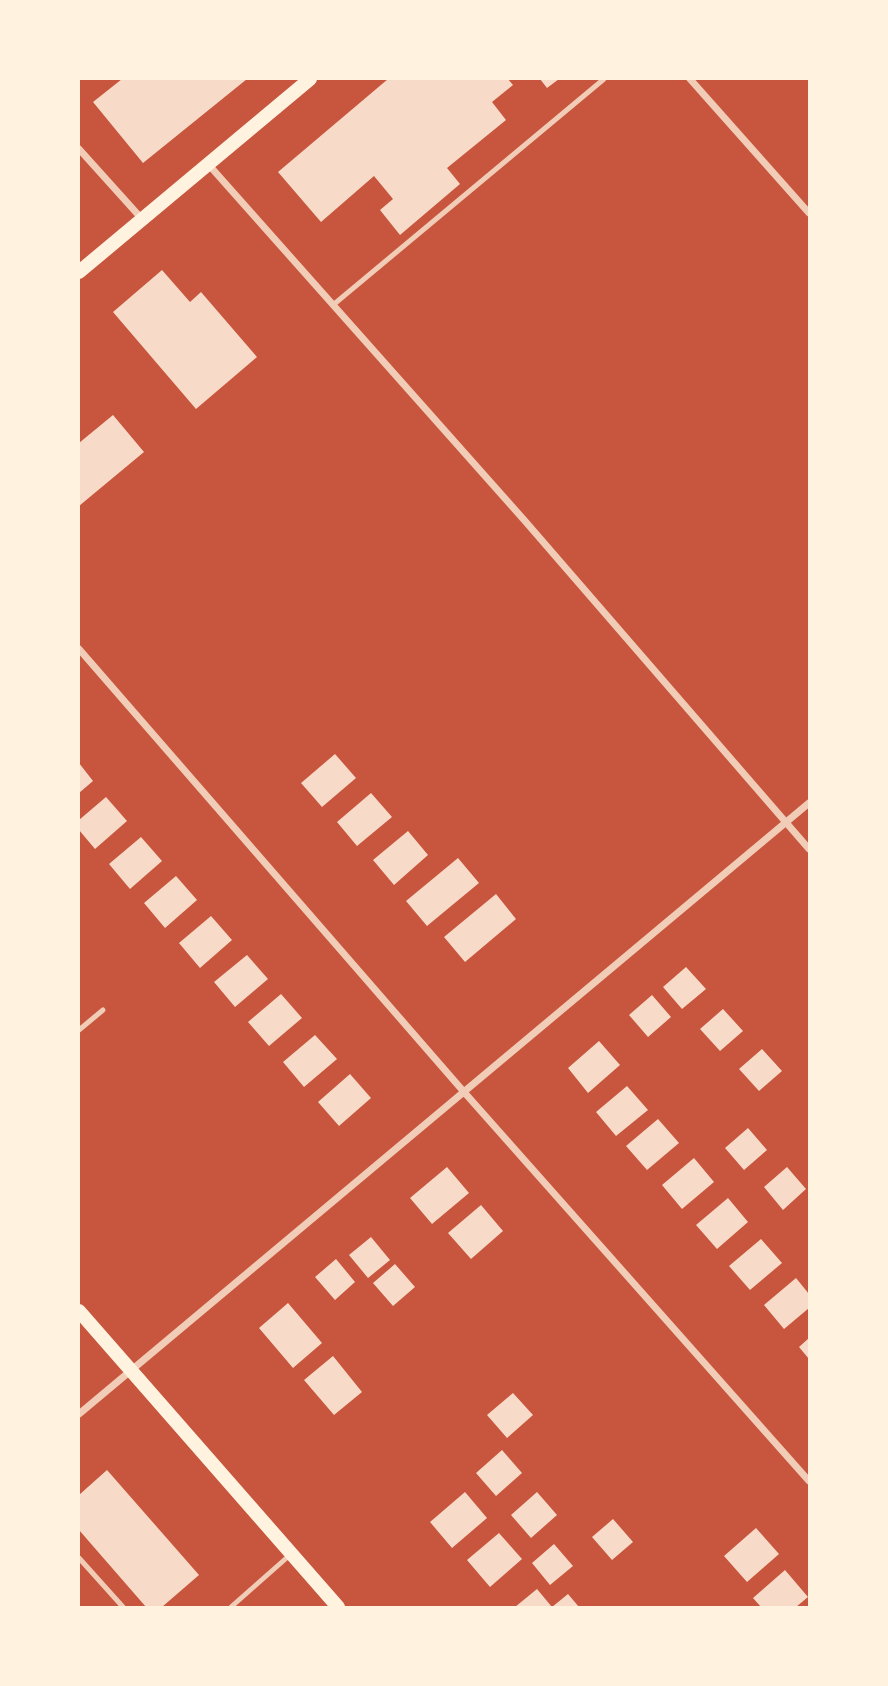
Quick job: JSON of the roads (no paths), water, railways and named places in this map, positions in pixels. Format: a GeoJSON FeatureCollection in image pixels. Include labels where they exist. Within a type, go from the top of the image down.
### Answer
{"type":"FeatureCollection","features":[{"type":"Feature","properties":{"kind":"main road"},"geometry":{"type":"LineString","coordinates":[[79,272],[310,79]]}},
{"type":"Feature","properties":{"kind":"main road"},"geometry":{"type":"LineString","coordinates":[[79,1311],[338,1607]]}},
{"type":"Feature","properties":{"kind":"street"},"geometry":{"type":"LineString","coordinates":[[690,79],[809,213]]}},
{"type":"Feature","properties":{"kind":"street"},"geometry":{"type":"LineString","coordinates":[[79,149],[142,219]]}},
{"type":"Feature","properties":{"kind":"street"},"geometry":{"type":"LineString","coordinates":[[208,164],[525,521],[809,849]]}},
{"type":"Feature","properties":{"kind":"street"},"geometry":{"type":"LineString","coordinates":[[79,649],[464,1092],[809,1481]]}},
{"type":"Feature","properties":{"kind":"street"},"geometry":{"type":"LineString","coordinates":[[79,1414],[809,803]]}},
{"type":"Feature","properties":{"kind":"lane"},"geometry":{"type":"LineString","coordinates":[[333,305],[604,79]]}},
{"type":"Feature","properties":{"kind":"lane"},"geometry":{"type":"LineString","coordinates":[[79,1030],[103,1010]]}},
{"type":"Feature","properties":{"kind":"lane"},"geometry":{"type":"LineString","coordinates":[[230,1607],[291,1554]]}},
{"type":"Feature","properties":{"kind":"lane"},"geometry":{"type":"LineString","coordinates":[[79,1558],[123,1607]]}}]}
